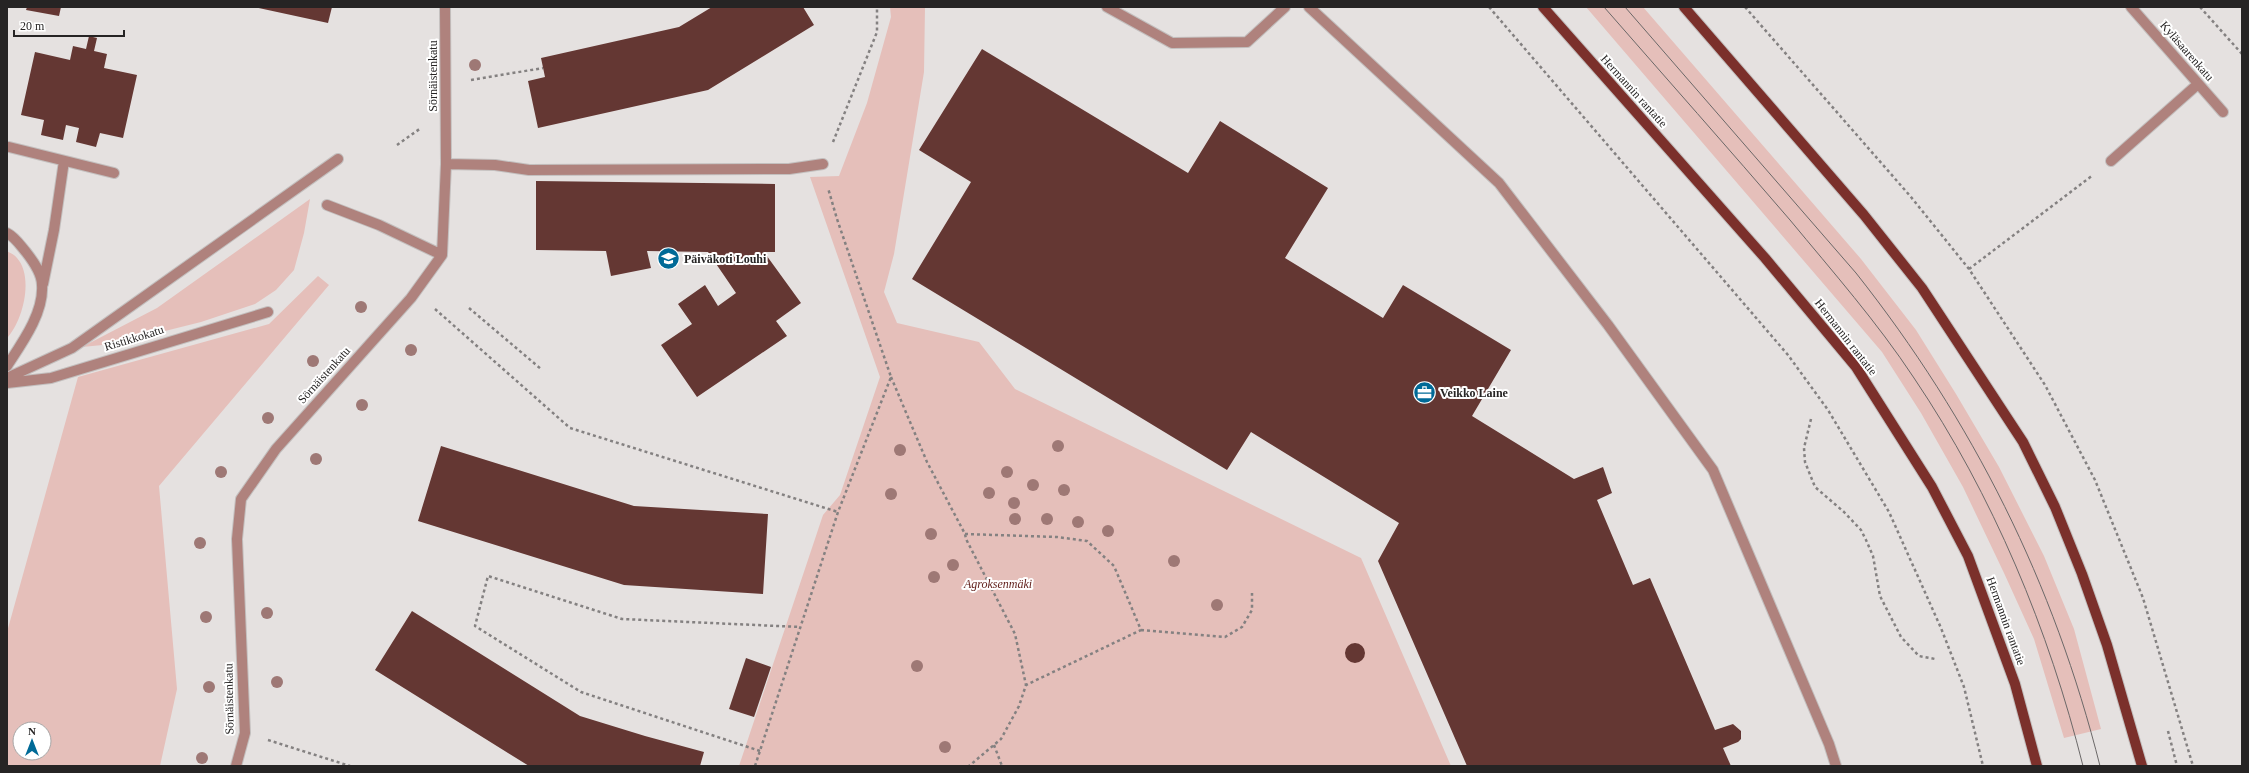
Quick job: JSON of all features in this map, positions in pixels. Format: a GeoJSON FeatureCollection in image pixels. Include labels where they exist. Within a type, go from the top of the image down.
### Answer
{"type":"FeatureCollection","features":[{"type":"Feature","properties":{"kind":"main road","name":"Hermannin rantatie"},"geometry":{"type":"LineString","coordinates":[[1543,7],[1765,258],[1856,367],[1932,487],[1968,556],[2015,684],[2036,766]]}},
{"type":"Feature","properties":{"kind":"main road"},"geometry":{"type":"LineString","coordinates":[[1684,7],[1864,215],[1922,288],[2023,442],[2055,507],[2082,574],[2106,645],[2142,766]]}},
{"type":"Feature","properties":{"kind":"street","name":"Sörnäistenkatu"},"geometry":{"type":"LineString","coordinates":[[236,766],[244,733],[237,539],[241,499],[276,449],[415,292],[442,255],[446,164],[445,7]]}},
{"type":"Feature","properties":{"kind":"street"},"geometry":{"type":"LineString","coordinates":[[1107,7],[1172,43],[1247,42],[1285,7]]}},
{"type":"Feature","properties":{"kind":"street"},"geometry":{"type":"LineString","coordinates":[[1309,7],[1499,183],[1608,325],[1713,470],[1829,744],[1836,766]]}},
{"type":"Feature","properties":{"kind":"street","name":"Kyläsaarenkatu"},"geometry":{"type":"LineString","coordinates":[[2131,7],[2223,112]]}},
{"type":"Feature","properties":{"kind":"street"},"geometry":{"type":"LineString","coordinates":[[2111,161],[2198,84]]}},
{"type":"Feature","properties":{"kind":"street"},"geometry":{"type":"LineString","coordinates":[[9,147],[114,174]]}},
{"type":"Feature","properties":{"kind":"street"},"geometry":{"type":"LineString","coordinates":[[7,378],[72,348],[338,159]]}},
{"type":"Feature","properties":{"kind":"street"},"geometry":{"type":"LineString","coordinates":[[7,366],[21,344],[40,307],[54,230],[64,161]]}},
{"type":"Feature","properties":{"kind":"street"},"geometry":{"type":"LineString","coordinates":[[446,164],[495,165],[537,170],[789,169],[823,164]]}},
{"type":"Feature","properties":{"kind":"street"},"geometry":{"type":"LineString","coordinates":[[327,205],[379,225],[442,255]]}},
{"type":"Feature","properties":{"kind":"street"},"geometry":{"type":"LineString","coordinates":[[7,233],[13,236],[35,264],[43,284]]}},
{"type":"Feature","properties":{"kind":"street","name":"Ristikkokatu"},"geometry":{"type":"LineString","coordinates":[[7,383],[51,378],[268,312]]}},
{"type":"Feature","properties":{"kind":"path"},"geometry":{"type":"LineString","coordinates":[[877,7],[877,32],[823,164],[837,219],[892,377],[926,462],[965,534],[966,539],[1015,634],[1026,685],[1015,712],[1001,739],[969,766]]}},
{"type":"Feature","properties":{"kind":"path"},"geometry":{"type":"LineString","coordinates":[[1489,7],[1788,355],[1828,410],[1889,512],[1941,628],[1964,687],[1983,766]]}},
{"type":"Feature","properties":{"kind":"path"},"geometry":{"type":"LineString","coordinates":[[1745,7],[1911,197],[1969,269],[2045,385],[2095,480],[2143,598],[2193,766]]}},
{"type":"Feature","properties":{"kind":"path"},"geometry":{"type":"LineString","coordinates":[[2200,7],[2242,54]]}},
{"type":"Feature","properties":{"kind":"path"},"geometry":{"type":"LineString","coordinates":[[446,84],[543,68]]}},
{"type":"Feature","properties":{"kind":"path"},"geometry":{"type":"LineString","coordinates":[[1969,269],[2111,161]]}},
{"type":"Feature","properties":{"kind":"path"},"geometry":{"type":"LineString","coordinates":[[415,292],[570,428],[838,512]]}},
{"type":"Feature","properties":{"kind":"path"},"geometry":{"type":"LineString","coordinates":[[469,308],[542,369]]}},
{"type":"Feature","properties":{"kind":"path"},"geometry":{"type":"LineString","coordinates":[[755,766],[838,512],[892,377]]}},
{"type":"Feature","properties":{"kind":"path"},"geometry":{"type":"LineString","coordinates":[[1811,419],[1804,448],[1805,462],[1815,487],[1844,512],[1861,530],[1873,556],[1880,596],[1901,637],[1919,656],[1935,659]]}},
{"type":"Feature","properties":{"kind":"path"},"geometry":{"type":"LineString","coordinates":[[965,534],[1058,537],[1087,541],[1114,566],[1141,630]]}},
{"type":"Feature","properties":{"kind":"path"},"geometry":{"type":"LineString","coordinates":[[760,751],[581,692],[475,626],[488,576],[622,620],[800,627]]}},
{"type":"Feature","properties":{"kind":"path"},"geometry":{"type":"LineString","coordinates":[[1026,685],[1141,630],[1225,637],[1242,627],[1249,616],[1252,610],[1252,593]]}},
{"type":"Feature","properties":{"kind":"path"},"geometry":{"type":"LineString","coordinates":[[2168,731],[2177,766]]}},
{"type":"Feature","properties":{"kind":"path"},"geometry":{"type":"LineString","coordinates":[[244,733],[350,766]]}},
{"type":"Feature","properties":{"kind":"path"},"geometry":{"type":"LineString","coordinates":[[994,745],[1002,766]]}},
{"type":"Feature","properties":{"kind":"green space","name":"Agroksenmäki"},"geometry":{"type":"Polygon","coordinates":[[[890,7],[925,7],[924,72],[894,254],[884,292],[897,323],[979,342],[1015,389],[1361,558],[1451,766],[739,766],[823,515],[840,495],[880,377],[810,177],[839,176],[867,103],[891,17],[890,7]]]}},
{"type":"Feature","properties":{"kind":"green space"},"geometry":{"type":"Polygon","coordinates":[[[1586,7],[1643,7],[1861,259],[1916,330],[1999,467],[2044,556],[2074,629],[2101,729],[2064,738],[2034,639],[2004,573],[1963,487],[1921,413],[1882,352],[1586,7]]]}},
{"type":"Feature","properties":{"kind":"green space"},"geometry":{"type":"Polygon","coordinates":[[[310,199],[304,233],[294,270],[276,290],[255,304],[201,322],[113,344],[82,347],[157,308],[310,199]]]}},
{"type":"Feature","properties":{"kind":"green space"},"geometry":{"type":"Polygon","coordinates":[[[7,251],[16,257],[22,266],[26,287],[22,310],[18,321],[7,338],[7,251]]]}},
{"type":"Feature","properties":{"kind":"green space"},"geometry":{"type":"Polygon","coordinates":[[[318,276],[329,285],[159,486],[177,689],[160,766],[7,766],[7,632],[78,377],[269,324],[318,276]]]}},
{"type":"Feature","properties":{"kind":"building"},"geometry":{"type":"Polygon","coordinates":[[[27,7],[61,7],[59,16],[26,10],[27,7]]]}},
{"type":"Feature","properties":{"kind":"building"},"geometry":{"type":"Polygon","coordinates":[[[254,7],[332,7],[328,23],[254,7]]]}},
{"type":"Feature","properties":{"kind":"building"},"geometry":{"type":"Polygon","coordinates":[[[712,7],[803,7],[814,25],[708,90],[538,128],[528,81],[545,77],[541,58],[679,27],[712,7]]]}},
{"type":"Feature","properties":{"kind":"building"},"geometry":{"type":"Polygon","coordinates":[[[89,36],[97,38],[94,51],[107,54],[104,68],[137,75],[123,138],[100,133],[96,147],[76,142],[79,128],[66,125],[63,140],[41,135],[44,120],[21,115],[35,52],[70,60],[73,46],[86,49],[89,36]]]}},
{"type":"Feature","properties":{"kind":"building"},"geometry":{"type":"Polygon","coordinates":[[[982,49],[1188,173],[1220,121],[1328,188],[1285,258],[1383,318],[1403,285],[1511,350],[1472,416],[1574,479],[1603,467],[1612,493],[1597,500],[1633,585],[1650,578],[1715,730],[1733,724],[1741,731],[1741,739],[1738,742],[1723,748],[1731,766],[1467,766],[1378,561],[1399,523],[1251,432],[1227,470],[912,279],[971,182],[919,150],[982,49]]]}},
{"type":"Feature","properties":{"kind":"building"},"geometry":{"type":"Polygon","coordinates":[[[536,181],[775,184],[775,252],[764,252],[801,303],[776,321],[787,336],[697,397],[661,345],[692,324],[678,304],[705,285],[718,306],[736,293],[708,252],[647,251],[651,268],[611,276],[606,251],[536,250],[536,181]]]}},
{"type":"Feature","properties":{"kind":"building"},"geometry":{"type":"Polygon","coordinates":[[[441,446],[634,506],[768,514],[763,594],[624,585],[418,521],[441,446]]]}},
{"type":"Feature","properties":{"kind":"building"},"geometry":{"type":"Polygon","coordinates":[[[412,611],[580,716],[704,752],[700,766],[529,766],[375,670],[412,611]]]}},
{"type":"Feature","properties":{"kind":"building"},"geometry":{"type":"Polygon","coordinates":[[[1355,643],[1362,646],[1365,653],[1362,660],[1355,663],[1348,660],[1345,653],[1348,646],[1355,643]]]}},
{"type":"Feature","properties":{"kind":"building"},"geometry":{"type":"Polygon","coordinates":[[[746,658],[771,667],[754,717],[729,709],[746,658]]]}},
{"type":"Feature","properties":{"kind":"tram line"},"geometry":{"type":"LineString","coordinates":[[1604,7],[1790,220],[1854,298],[1900,357],[1943,423],[1993,516],[2015,565],[2053,664],[2083,766]]}},
{"type":"Feature","properties":{"kind":"tram line"},"geometry":{"type":"LineString","coordinates":[[1625,7],[1856,273],[1898,329],[1937,387],[2005,506],[2033,569],[2059,633],[2081,698],[2100,766]]}},
{"type":"Feature","properties":{"kind":"place","name":"Päiväkoti Louhi"},"geometry":{"type":"Point","coordinates":[668,259]}},
{"type":"Feature","properties":{"kind":"place","name":"Veikko Laine"},"geometry":{"type":"Point","coordinates":[1424,393]}}]}
